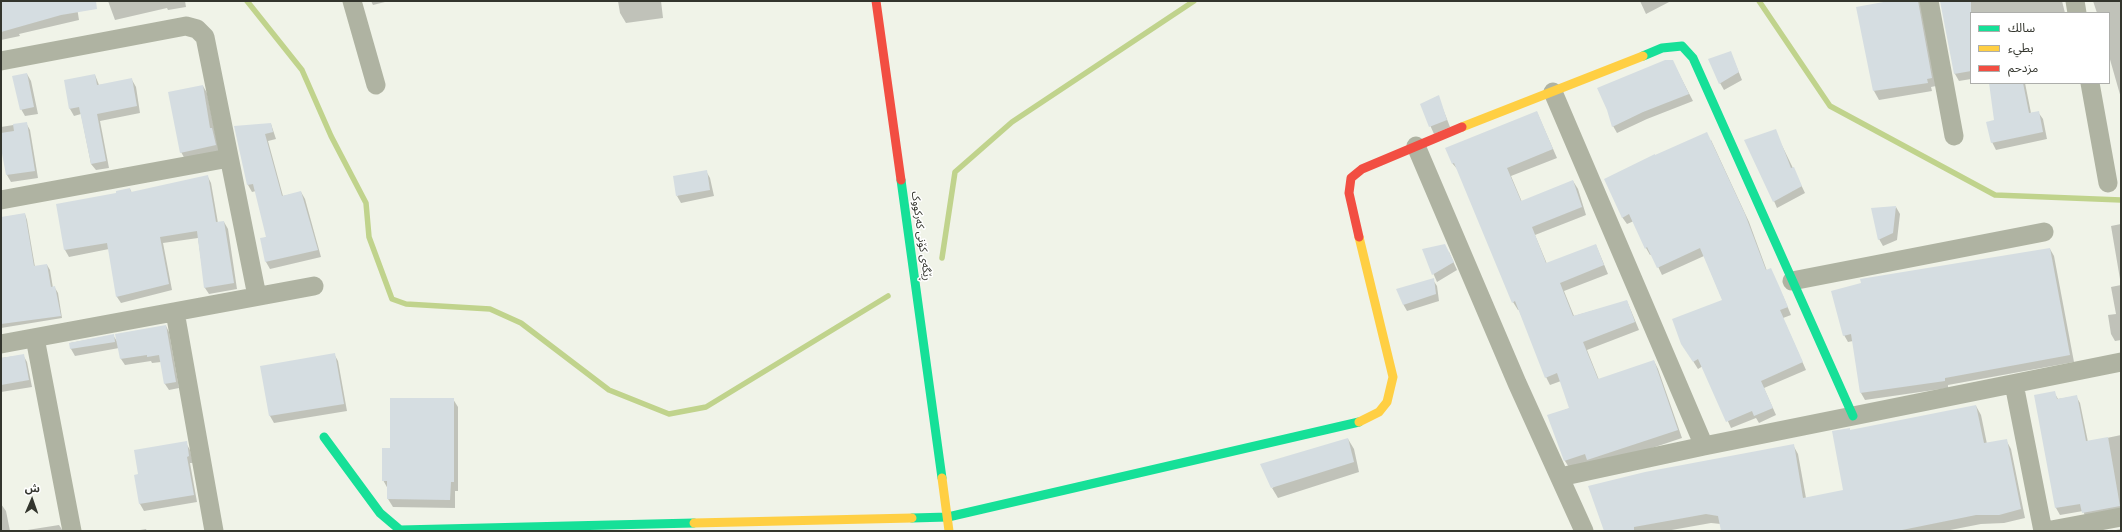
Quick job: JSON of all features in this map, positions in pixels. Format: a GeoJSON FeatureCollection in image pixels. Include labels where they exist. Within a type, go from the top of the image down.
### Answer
{"type":"FeatureCollection","features":[{"type":"Feature","properties":{"kind":"street"},"geometry":{"type":"LineString","coordinates":[[352,1],[376,85]]}},
{"type":"Feature","properties":{"kind":"street","name":"ڕێگەی کۆنی کەرکووک"},"geometry":{"type":"LineString","coordinates":[[876,1],[943,474],[949,531]]}},
{"type":"Feature","properties":{"kind":"street"},"geometry":{"type":"LineString","coordinates":[[1929,1],[1954,136]]}},
{"type":"Feature","properties":{"kind":"street"},"geometry":{"type":"LineString","coordinates":[[2075,1],[2077,12]]}},
{"type":"Feature","properties":{"kind":"street"},"geometry":{"type":"LineString","coordinates":[[1,61],[186,26],[197,29],[205,37],[257,296]]}},
{"type":"Feature","properties":{"kind":"street"},"geometry":{"type":"LineString","coordinates":[[324,437],[380,513],[400,530],[794,526],[948,517],[957,513],[1356,423],[1368,419],[1379,412],[1387,402],[1392,390],[1393,378],[1349,193],[1351,178],[1362,169],[1416,146],[1662,48],[1682,46],[1693,58],[1853,416]]}},
{"type":"Feature","properties":{"kind":"street"},"geometry":{"type":"LineString","coordinates":[[2090,84],[2108,184]]}},
{"type":"Feature","properties":{"kind":"street"},"geometry":{"type":"LineString","coordinates":[[1553,92],[1704,446]]}},
{"type":"Feature","properties":{"kind":"street"},"geometry":{"type":"LineString","coordinates":[[1416,146],[1514,376],[1584,531]]}},
{"type":"Feature","properties":{"kind":"street"},"geometry":{"type":"LineString","coordinates":[[1,200],[229,158]]}},
{"type":"Feature","properties":{"kind":"street"},"geometry":{"type":"LineString","coordinates":[[1792,281],[2044,232]]}},
{"type":"Feature","properties":{"kind":"street"},"geometry":{"type":"LineString","coordinates":[[1,344],[314,286]]}},
{"type":"Feature","properties":{"kind":"street"},"geometry":{"type":"LineString","coordinates":[[175,312],[214,531]]}},
{"type":"Feature","properties":{"kind":"street"},"geometry":{"type":"LineString","coordinates":[[35,338],[72,531]]}},
{"type":"Feature","properties":{"kind":"street"},"geometry":{"type":"LineString","coordinates":[[1560,477],[1704,446],[2121,362]]}},
{"type":"Feature","properties":{"kind":"street"},"geometry":{"type":"LineString","coordinates":[[2014,384],[2044,531],[2121,517]]}},
{"type":"Feature","properties":{"kind":"street","name":"ڕێگەی کۆنی کەرکووک"},"geometry":{"type":"LineString","coordinates":[[943,474],[961,525]]}},
{"type":"Feature","properties":{"kind":"building"},"geometry":{"type":"Polygon","coordinates":[[[1,1],[96,1],[97,9],[61,15],[1,32],[1,1]]]}},
{"type":"Feature","properties":{"kind":"building"},"geometry":{"type":"Polygon","coordinates":[[[1889,1],[1918,1],[1932,78],[1927,79],[1928,83],[1873,91],[1856,7],[1889,1]]]}},
{"type":"Feature","properties":{"kind":"building"},"geometry":{"type":"Polygon","coordinates":[[[1940,1],[1971,1],[1970,71],[1954,74],[1940,1]]]}},
{"type":"Feature","properties":{"kind":"building"},"geometry":{"type":"Polygon","coordinates":[[[1731,51],[1739,72],[1719,84],[1708,59],[1731,51]]]}},
{"type":"Feature","properties":{"kind":"building"},"geometry":{"type":"Polygon","coordinates":[[[1665,60],[1673,60],[1689,94],[1643,112],[1612,127],[1607,110],[1597,88],[1665,60]]]}},
{"type":"Feature","properties":{"kind":"building"},"geometry":{"type":"Polygon","coordinates":[[[27,73],[34,107],[20,110],[12,76],[27,73]]]}},
{"type":"Feature","properties":{"kind":"building"},"geometry":{"type":"Polygon","coordinates":[[[95,74],[97,85],[132,78],[137,106],[97,114],[106,161],[91,164],[79,107],[69,109],[64,80],[95,74]]]}},
{"type":"Feature","properties":{"kind":"building"},"geometry":{"type":"Polygon","coordinates":[[[1989,84],[2023,84],[2029,113],[2039,111],[2043,132],[1991,143],[1986,122],[1994,120],[1989,84]]]}},
{"type":"Feature","properties":{"kind":"building"},"geometry":{"type":"Polygon","coordinates":[[[203,85],[210,128],[212,128],[216,145],[180,153],[168,92],[203,85]]]}},
{"type":"Feature","properties":{"kind":"building"},"geometry":{"type":"Polygon","coordinates":[[[1439,95],[1447,120],[1429,127],[1420,104],[1439,95]]]}},
{"type":"Feature","properties":{"kind":"building"},"geometry":{"type":"Polygon","coordinates":[[[1537,111],[1553,149],[1507,168],[1521,201],[1573,180],[1582,207],[1532,227],[1546,263],[1596,244],[1604,265],[1560,283],[1573,316],[1627,300],[1635,322],[1583,342],[1598,379],[1654,360],[1678,430],[1587,460],[1585,454],[1564,461],[1547,415],[1569,408],[1557,373],[1545,378],[1515,301],[1512,303],[1454,163],[1452,164],[1445,148],[1537,111]]]}},
{"type":"Feature","properties":{"kind":"building"},"geometry":{"type":"Polygon","coordinates":[[[27,122],[35,171],[6,175],[1,148],[1,133],[14,131],[13,124],[27,122]]]}},
{"type":"Feature","properties":{"kind":"building"},"geometry":{"type":"Polygon","coordinates":[[[271,123],[273,132],[265,134],[282,196],[301,191],[318,250],[265,262],[260,238],[266,237],[253,184],[247,185],[234,126],[271,123]]]}},
{"type":"Feature","properties":{"kind":"building"},"geometry":{"type":"Polygon","coordinates":[[[1776,129],[1791,168],[1794,167],[1802,186],[1773,202],[1744,140],[1776,129]]]}},
{"type":"Feature","properties":{"kind":"building"},"geometry":{"type":"Polygon","coordinates":[[[1707,132],[1745,214],[1766,270],[1771,268],[1788,307],[1780,310],[1803,362],[1761,381],[1773,408],[1754,416],[1752,411],[1726,422],[1698,359],[1693,362],[1681,344],[1672,319],[1722,300],[1700,248],[1657,268],[1647,247],[1645,249],[1629,214],[1622,218],[1604,179],[1655,154],[1707,132]]]}},
{"type":"Feature","properties":{"kind":"building"},"geometry":{"type":"Polygon","coordinates":[[[707,170],[710,190],[676,196],[673,176],[707,170]]]}},
{"type":"Feature","properties":{"kind":"building"},"geometry":{"type":"Polygon","coordinates":[[[208,175],[216,222],[224,221],[234,283],[204,288],[197,231],[160,237],[169,284],[116,297],[107,243],[64,250],[56,204],[116,193],[116,191],[130,188],[131,192],[208,175]]]}},
{"type":"Feature","properties":{"kind":"building"},"geometry":{"type":"Polygon","coordinates":[[[1896,206],[1893,233],[1878,240],[1871,208],[1896,206]]]}},
{"type":"Feature","properties":{"kind":"building"},"geometry":{"type":"Polygon","coordinates":[[[25,213],[34,266],[47,264],[51,287],[55,286],[61,316],[1,324],[1,217],[25,213]]]}},
{"type":"Feature","properties":{"kind":"building"},"geometry":{"type":"Polygon","coordinates":[[[1445,244],[1454,262],[1432,275],[1422,249],[1445,244]]]}},
{"type":"Feature","properties":{"kind":"building"},"geometry":{"type":"Polygon","coordinates":[[[2050,248],[2070,355],[1945,378],[1945,381],[1860,393],[1851,334],[1843,336],[1831,291],[1861,283],[1860,279],[2050,248]]]}},
{"type":"Feature","properties":{"kind":"building"},"geometry":{"type":"Polygon","coordinates":[[[1434,278],[1436,294],[1403,305],[1396,289],[1434,278]]]}},
{"type":"Feature","properties":{"kind":"building"},"geometry":{"type":"Polygon","coordinates":[[[166,325],[176,382],[164,384],[159,355],[147,357],[147,355],[120,359],[115,334],[166,325]]]}},
{"type":"Feature","properties":{"kind":"building"},"geometry":{"type":"Polygon","coordinates":[[[114,334],[115,342],[70,349],[69,343],[114,334]]]}},
{"type":"Feature","properties":{"kind":"building"},"geometry":{"type":"Polygon","coordinates":[[[335,353],[344,404],[269,416],[260,366],[335,353]]]}},
{"type":"Feature","properties":{"kind":"building"},"geometry":{"type":"Polygon","coordinates":[[[24,354],[29,380],[1,385],[1,358],[24,354]]]}},
{"type":"Feature","properties":{"kind":"building"},"geometry":{"type":"Polygon","coordinates":[[[2055,391],[2057,399],[2077,395],[2086,441],[2108,437],[2120,506],[2082,513],[2080,504],[2055,508],[2034,395],[2055,391]]]}},
{"type":"Feature","properties":{"kind":"building"},"geometry":{"type":"Polygon","coordinates":[[[390,398],[454,398],[454,482],[451,482],[450,500],[387,499],[387,481],[382,481],[382,448],[390,448],[390,398]]]}},
{"type":"Feature","properties":{"kind":"building"},"geometry":{"type":"Polygon","coordinates":[[[1976,405],[1984,443],[2007,439],[2021,509],[1999,515],[1976,515],[1897,531],[1721,531],[1718,516],[1706,514],[1634,527],[1634,531],[1604,531],[1588,486],[1645,472],[1794,444],[1803,498],[1843,490],[1832,431],[1850,428],[1850,430],[1976,405]]]}},
{"type":"Feature","properties":{"kind":"building"},"geometry":{"type":"Polygon","coordinates":[[[1348,438],[1354,462],[1271,488],[1260,464],[1348,438]]]}},
{"type":"Feature","properties":{"kind":"building"},"geometry":{"type":"Polygon","coordinates":[[[187,441],[189,456],[187,457],[194,495],[139,504],[134,475],[138,474],[134,450],[187,441]]]}},
{"type":"Feature","properties":{"kind":"waterway"},"geometry":{"type":"LineString","coordinates":[[247,1],[302,70],[331,136],[366,203],[369,237],[392,299],[406,304],[490,309],[521,323],[609,390],[669,414],[706,407],[888,296]]}},
{"type":"Feature","properties":{"kind":"waterway"},"geometry":{"type":"LineString","coordinates":[[942,258],[955,172],[1012,122],[1194,1]]}},
{"type":"Feature","properties":{"kind":"waterway"},"geometry":{"type":"LineString","coordinates":[[1759,1],[1830,106],[1995,195],[2121,200]]}},
{"type":"Feature","properties":{"kind":"traffic: fast"},"geometry":{"type":"LineString","coordinates":[[1643,56],[1662,48],[1682,46],[1693,58],[1853,416]]}},
{"type":"Feature","properties":{"kind":"traffic: fast"},"geometry":{"type":"LineString","coordinates":[[901,180],[942,478]]}},
{"type":"Feature","properties":{"kind":"traffic: fast"},"geometry":{"type":"LineString","coordinates":[[912,518],[948,517],[1359,422]]}},
{"type":"Feature","properties":{"kind":"traffic: fast"},"geometry":{"type":"LineString","coordinates":[[324,437],[380,513],[400,530],[694,523]]}},
{"type":"Feature","properties":{"kind":"traffic: slow"},"geometry":{"type":"LineString","coordinates":[[1462,127],[1643,56]]}},
{"type":"Feature","properties":{"kind":"traffic: slow"},"geometry":{"type":"LineString","coordinates":[[1359,237],[1393,377],[1387,402],[1379,412],[1359,422]]}},
{"type":"Feature","properties":{"kind":"traffic: slow"},"geometry":{"type":"LineString","coordinates":[[942,478],[949,531]]}},
{"type":"Feature","properties":{"kind":"traffic: slow"},"geometry":{"type":"LineString","coordinates":[[694,523],[912,518]]}},
{"type":"Feature","properties":{"kind":"traffic: jam"},"geometry":{"type":"LineString","coordinates":[[876,1],[901,180]]}},
{"type":"Feature","properties":{"kind":"traffic: jam"},"geometry":{"type":"LineString","coordinates":[[1359,237],[1349,193],[1351,178],[1362,169],[1462,127]]}}]}
